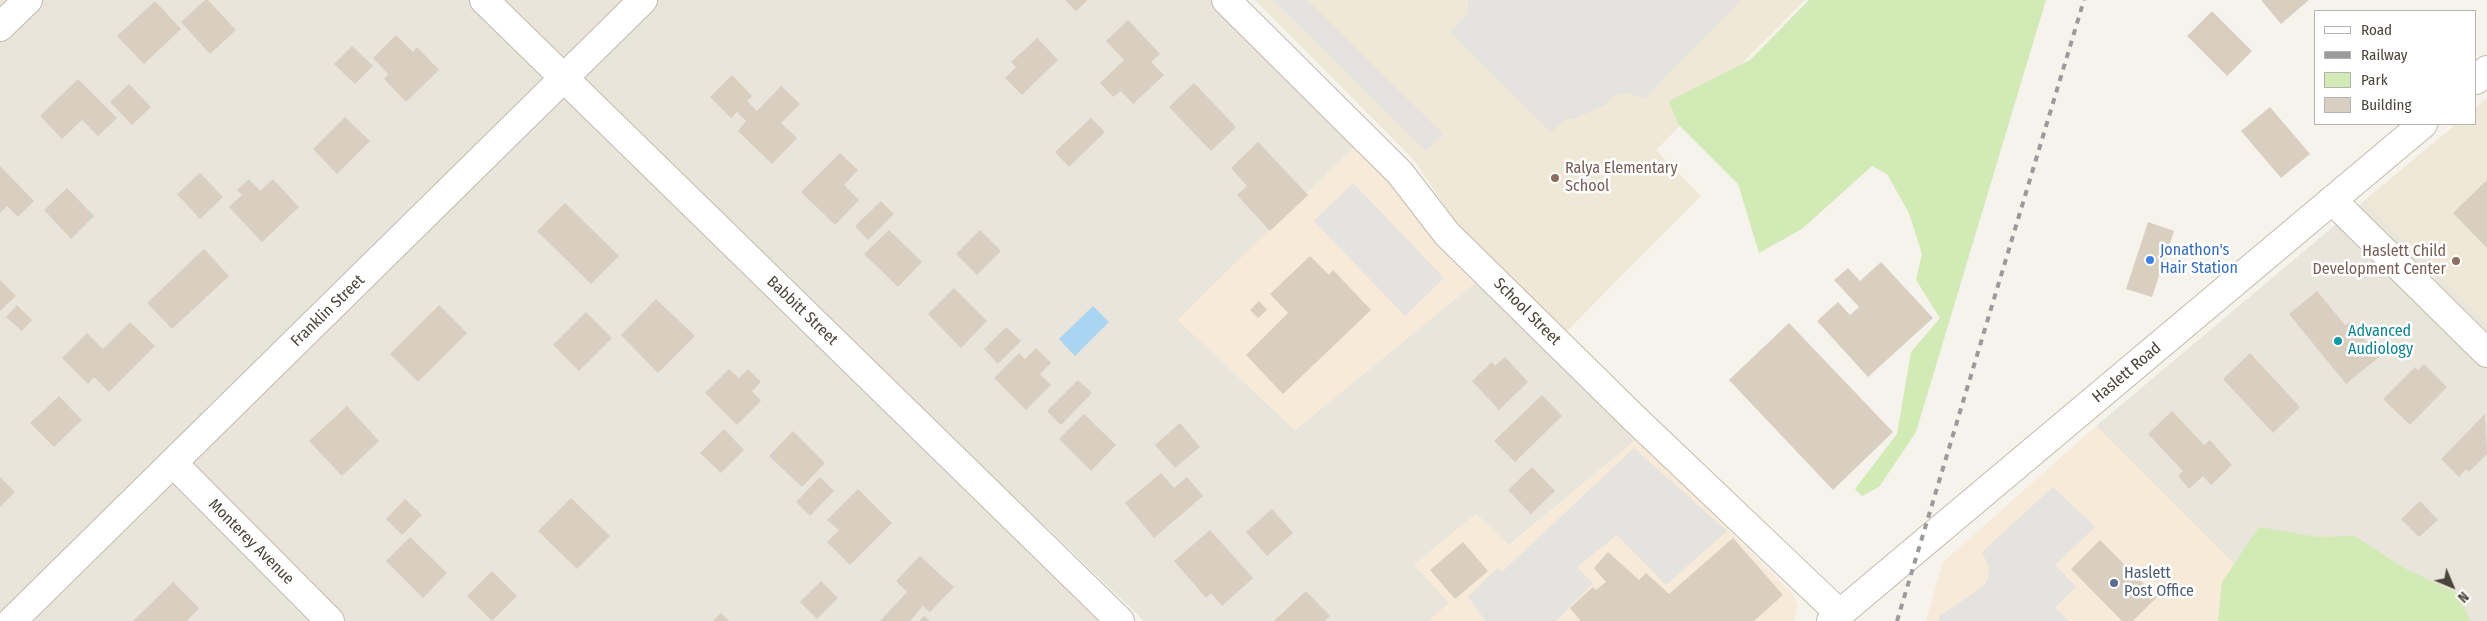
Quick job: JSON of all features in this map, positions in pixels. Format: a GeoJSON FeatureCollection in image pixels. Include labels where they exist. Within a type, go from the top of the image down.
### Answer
{"type":"FeatureCollection","features":[{"type":"Feature","properties":{"kind":"street"},"geometry":{"type":"LineString","coordinates":[[0,27],[28,0]]}},
{"type":"Feature","properties":{"kind":"street","name":"Babbitt Street"},"geometry":{"type":"LineString","coordinates":[[484,0],[1120,621]]}},
{"type":"Feature","properties":{"kind":"street","name":"Franklin Street"},"geometry":{"type":"LineString","coordinates":[[12,621],[644,0]]}},
{"type":"Feature","properties":{"kind":"street","name":"School Street"},"geometry":{"type":"LineString","coordinates":[[1226,0],[1400,173],[1447,234],[1835,617]]}},
{"type":"Feature","properties":{"kind":"street"},"geometry":{"type":"LineString","coordinates":[[2477,79],[2487,70]]}},
{"type":"Feature","properties":{"kind":"street","name":"Haslett Road"},"geometry":{"type":"LineString","coordinates":[[1835,617],[2422,125]]}},
{"type":"Feature","properties":{"kind":"street"},"geometry":{"type":"LineString","coordinates":[[2332,200],[2487,353]]}},
{"type":"Feature","properties":{"kind":"street","name":"Monterey Avenue"},"geometry":{"type":"LineString","coordinates":[[173,463],[330,621]]}},
{"type":"Feature","properties":{"kind":"shaded area"},"geometry":{"type":"Polygon","coordinates":[[[0,0],[1213,0],[1357,144],[1178,320],[1295,430],[1476,282],[1637,439],[1509,545],[1476,514],[1415,564],[1449,603],[1429,621],[1144,621],[1045,526],[1028,549],[1103,621],[0,621],[0,0]]]}},
{"type":"Feature","properties":{"kind":"shaded area","name":"Ralya Elementary School"},"geometry":{"type":"Polygon","coordinates":[[[1255,0],[1805,0],[1656,150],[1701,196],[1565,333],[1456,223],[1414,160],[1255,0]]]}},
{"type":"Feature","properties":{"kind":"shaded area"},"geometry":{"type":"Polygon","coordinates":[[[1273,0],[1307,0],[1443,134],[1426,151],[1273,0]]]}},
{"type":"Feature","properties":{"kind":"shaded area"},"geometry":{"type":"Polygon","coordinates":[[[1468,0],[1741,0],[1645,98],[1626,93],[1614,95],[1606,105],[1573,119],[1565,119],[1551,132],[1450,32],[1468,13],[1468,0]]]}},
{"type":"Feature","properties":{"kind":"shaded area","name":"Haslett Child Development Center"},"geometry":{"type":"Polygon","coordinates":[[[2487,98],[2487,322],[2365,200],[2455,125],[2477,125],[2477,106],[2487,98]]]}},
{"type":"Feature","properties":{"kind":"shaded area"},"geometry":{"type":"Polygon","coordinates":[[[1357,144],[1476,282],[1295,430],[1178,320],[1357,144]]]}},
{"type":"Feature","properties":{"kind":"shaded area"},"geometry":{"type":"Polygon","coordinates":[[[1353,183],[1444,278],[1405,316],[1314,221],[1353,183]]]}},
{"type":"Feature","properties":{"kind":"shaded area"},"geometry":{"type":"Polygon","coordinates":[[[2365,200],[2487,322],[2487,621],[2291,621],[2096,426],[2365,200]]]}},
{"type":"Feature","properties":{"kind":"shaded area"},"geometry":{"type":"Polygon","coordinates":[[[2096,426],[2291,621],[1926,621],[1943,562],[2096,426]]]}},
{"type":"Feature","properties":{"kind":"shaded area"},"geometry":{"type":"Polygon","coordinates":[[[1637,439],[1792,593],[1798,606],[1794,621],[1429,621],[1449,603],[1414,565],[1476,514],[1510,545],[1637,439]]]}},
{"type":"Feature","properties":{"kind":"shaded area"},"geometry":{"type":"Polygon","coordinates":[[[1634,448],[1727,531],[1666,585],[1617,535],[1577,567],[1593,583],[1556,621],[1486,621],[1468,597],[1497,568],[1502,572],[1634,448]]]}},
{"type":"Feature","properties":{"kind":"shaded area"},"geometry":{"type":"Polygon","coordinates":[[[2053,487],[2095,527],[2055,565],[2076,587],[2055,608],[2069,621],[1939,621],[1940,616],[1985,585],[1989,575],[1988,565],[1982,552],[2053,487]]]}},
{"type":"Feature","properties":{"kind":"green space"},"geometry":{"type":"Polygon","coordinates":[[[1809,0],[2046,0],[1916,432],[1879,487],[1862,496],[1855,489],[1897,434],[1911,352],[1940,318],[1916,280],[1922,254],[1909,213],[1887,174],[1872,166],[1802,229],[1759,253],[1738,184],[1678,124],[1669,101],[1750,60],[1809,0]]]}},
{"type":"Feature","properties":{"kind":"green space"},"geometry":{"type":"Polygon","coordinates":[[[2259,527],[2317,537],[2355,536],[2404,568],[2457,593],[2471,621],[2218,621],[2222,582],[2259,527]]]}},
{"type":"Feature","properties":{"kind":"water"},"geometry":{"type":"Polygon","coordinates":[[[1093,306],[1109,322],[1075,356],[1059,339],[1093,306]]]}},
{"type":"Feature","properties":{"kind":"building"},"geometry":{"type":"Polygon","coordinates":[[[205,0],[208,0],[236,30],[210,54],[181,22],[205,0]]]}},
{"type":"Feature","properties":{"kind":"building"},"geometry":{"type":"Polygon","coordinates":[[[1065,0],[1088,0],[1076,11],[1065,0]]]}},
{"type":"Feature","properties":{"kind":"building"},"geometry":{"type":"Polygon","coordinates":[[[2261,0],[2309,0],[2281,24],[2261,0]]]}},
{"type":"Feature","properties":{"kind":"building"},"geometry":{"type":"Polygon","coordinates":[[[155,1],[181,29],[144,64],[117,36],[155,1]]]}},
{"type":"Feature","properties":{"kind":"building"},"geometry":{"type":"Polygon","coordinates":[[[2212,11],[2252,51],[2227,76],[2187,36],[2212,11]]]}},
{"type":"Feature","properties":{"kind":"building"},"geometry":{"type":"Polygon","coordinates":[[[1128,20],[1160,54],[1151,62],[1164,75],[1133,104],[1121,91],[1113,97],[1100,83],[1124,60],[1106,41],[1128,20]]]}},
{"type":"Feature","properties":{"kind":"building"},"geometry":{"type":"Polygon","coordinates":[[[396,35],[413,52],[417,47],[439,70],[406,102],[384,79],[388,74],[373,58],[396,35]]]}},
{"type":"Feature","properties":{"kind":"building"},"geometry":{"type":"Polygon","coordinates":[[[1037,38],[1058,60],[1022,95],[1005,78],[1016,67],[1011,62],[1037,38]]]}},
{"type":"Feature","properties":{"kind":"building"},"geometry":{"type":"Polygon","coordinates":[[[352,46],[373,66],[355,84],[334,64],[352,46]]]}},
{"type":"Feature","properties":{"kind":"building"},"geometry":{"type":"Polygon","coordinates":[[[732,75],[752,96],[747,101],[757,111],[781,86],[800,104],[781,123],[797,138],[772,164],[738,131],[746,121],[737,112],[731,118],[710,97],[732,75]]]}},
{"type":"Feature","properties":{"kind":"building"},"geometry":{"type":"Polygon","coordinates":[[[78,79],[117,118],[98,136],[82,120],[62,139],[40,116],[78,79]]]}},
{"type":"Feature","properties":{"kind":"building"},"geometry":{"type":"Polygon","coordinates":[[[1194,83],[1236,127],[1211,151],[1169,107],[1194,83]]]}},
{"type":"Feature","properties":{"kind":"building"},"geometry":{"type":"Polygon","coordinates":[[[129,84],[151,107],[132,125],[110,102],[129,84]]]}},
{"type":"Feature","properties":{"kind":"building"},"geometry":{"type":"Polygon","coordinates":[[[2270,107],[2310,154],[2281,178],[2241,131],[2270,107]]]}},
{"type":"Feature","properties":{"kind":"building"},"geometry":{"type":"Polygon","coordinates":[[[345,117],[370,141],[337,174],[313,149],[345,117]]]}},
{"type":"Feature","properties":{"kind":"building"},"geometry":{"type":"Polygon","coordinates":[[[1091,118],[1105,132],[1069,167],[1055,152],[1091,118]]]}},
{"type":"Feature","properties":{"kind":"building"},"geometry":{"type":"Polygon","coordinates":[[[1258,142],[1308,195],[1270,231],[1237,195],[1247,186],[1231,168],[1258,142]]]}},
{"type":"Feature","properties":{"kind":"building"},"geometry":{"type":"Polygon","coordinates":[[[840,153],[858,170],[844,185],[859,200],[835,225],[801,192],[840,153]]]}},
{"type":"Feature","properties":{"kind":"building"},"geometry":{"type":"Polygon","coordinates":[[[0,166],[34,201],[18,217],[7,206],[0,213],[0,166]]]}},
{"type":"Feature","properties":{"kind":"building"},"geometry":{"type":"Polygon","coordinates":[[[200,173],[223,197],[200,219],[177,194],[200,173]]]}},
{"type":"Feature","properties":{"kind":"building"},"geometry":{"type":"Polygon","coordinates":[[[249,179],[260,191],[273,179],[299,207],[262,242],[229,207],[242,195],[237,190],[249,179]]]}},
{"type":"Feature","properties":{"kind":"building"},"geometry":{"type":"Polygon","coordinates":[[[2487,180],[2487,248],[2453,213],[2487,180]]]}},
{"type":"Feature","properties":{"kind":"building"},"geometry":{"type":"Polygon","coordinates":[[[67,188],[94,216],[71,239],[44,210],[67,188]]]}},
{"type":"Feature","properties":{"kind":"building"},"geometry":{"type":"Polygon","coordinates":[[[881,201],[894,214],[868,240],[855,226],[881,201]]]}},
{"type":"Feature","properties":{"kind":"building"},"geometry":{"type":"Polygon","coordinates":[[[565,203],[619,256],[591,284],[537,231],[565,203]]]}},
{"type":"Feature","properties":{"kind":"building","name":"Jonathon's Hair Station"},"geometry":{"type":"Polygon","coordinates":[[[2148,222],[2174,231],[2152,297],[2126,289],[2148,222]]]}},
{"type":"Feature","properties":{"kind":"building"},"geometry":{"type":"Polygon","coordinates":[[[889,230],[922,262],[898,287],[864,254],[889,230]]]}},
{"type":"Feature","properties":{"kind":"building"},"geometry":{"type":"Polygon","coordinates":[[[980,230],[1001,251],[977,275],[956,254],[980,230]]]}},
{"type":"Feature","properties":{"kind":"building"},"geometry":{"type":"Polygon","coordinates":[[[204,249],[229,276],[172,329],[147,303],[204,249]]]}},
{"type":"Feature","properties":{"kind":"building"},"geometry":{"type":"Polygon","coordinates":[[[1310,256],[1329,275],[1333,270],[1371,310],[1283,394],[1246,355],[1288,313],[1270,294],[1310,256]]]}},
{"type":"Feature","properties":{"kind":"building"},"geometry":{"type":"Polygon","coordinates":[[[1881,262],[1933,318],[1868,377],[1817,321],[1838,302],[1850,315],[1859,307],[1834,280],[1848,268],[1860,281],[1881,262]]]}},
{"type":"Feature","properties":{"kind":"building"},"geometry":{"type":"Polygon","coordinates":[[[0,280],[16,296],[0,311],[0,280]]]}},
{"type":"Feature","properties":{"kind":"building"},"geometry":{"type":"Polygon","coordinates":[[[954,288],[987,321],[961,348],[928,314],[954,288]]]}},
{"type":"Feature","properties":{"kind":"building","name":"Advanced Audiology"},"geometry":{"type":"Polygon","coordinates":[[[2317,291],[2345,325],[2350,322],[2379,357],[2346,384],[2289,314],[2317,291]]]}},
{"type":"Feature","properties":{"kind":"building"},"geometry":{"type":"Polygon","coordinates":[[[656,299],[695,336],[658,373],[621,335],[656,299]]]}},
{"type":"Feature","properties":{"kind":"building"},"geometry":{"type":"Polygon","coordinates":[[[1259,301],[1267,310],[1258,318],[1250,310],[1259,301]]]}},
{"type":"Feature","properties":{"kind":"building"},"geometry":{"type":"Polygon","coordinates":[[[17,305],[32,320],[22,331],[6,317],[17,305]]]}},
{"type":"Feature","properties":{"kind":"building"},"geometry":{"type":"Polygon","coordinates":[[[439,305],[467,333],[418,382],[390,354],[439,305]]]}},
{"type":"Feature","properties":{"kind":"building"},"geometry":{"type":"Polygon","coordinates":[[[586,312],[612,338],[579,371],[553,345],[586,312]]]}},
{"type":"Feature","properties":{"kind":"building"},"geometry":{"type":"Polygon","coordinates":[[[130,322],[155,346],[109,392],[94,377],[88,384],[62,358],[87,333],[103,349],[130,322]]]}},
{"type":"Feature","properties":{"kind":"building"},"geometry":{"type":"Polygon","coordinates":[[[1789,323],[1893,432],[1833,490],[1729,380],[1789,323]]]}},
{"type":"Feature","properties":{"kind":"building"},"geometry":{"type":"Polygon","coordinates":[[[1006,327],[1021,341],[998,364],[984,349],[1006,327]]]}},
{"type":"Feature","properties":{"kind":"building"},"geometry":{"type":"Polygon","coordinates":[[[1036,348],[1051,363],[1040,374],[1051,385],[1026,410],[994,378],[1019,353],[1025,359],[1036,348]]]}},
{"type":"Feature","properties":{"kind":"building"},"geometry":{"type":"Polygon","coordinates":[[[2250,353],[2300,407],[2273,433],[2223,379],[2250,353]]]}},
{"type":"Feature","properties":{"kind":"building"},"geometry":{"type":"Polygon","coordinates":[[[1505,357],[1528,382],[1499,410],[1472,381],[1492,362],[1495,366],[1505,357]]]}},
{"type":"Feature","properties":{"kind":"building"},"geometry":{"type":"Polygon","coordinates":[[[2424,364],[2447,387],[2410,425],[2383,399],[2415,367],[2418,370],[2424,364]]]}},
{"type":"Feature","properties":{"kind":"building"},"geometry":{"type":"Polygon","coordinates":[[[729,369],[739,378],[748,369],[761,382],[752,391],[761,401],[737,425],[705,393],[729,369]]]}},
{"type":"Feature","properties":{"kind":"building"},"geometry":{"type":"Polygon","coordinates":[[[1078,380],[1092,393],[1061,425],[1047,411],[1078,380]]]}},
{"type":"Feature","properties":{"kind":"building"},"geometry":{"type":"Polygon","coordinates":[[[1542,395],[1562,416],[1515,462],[1494,441],[1542,395]]]}},
{"type":"Feature","properties":{"kind":"building"},"geometry":{"type":"Polygon","coordinates":[[[59,396],[82,420],[54,447],[30,423],[59,396]]]}},
{"type":"Feature","properties":{"kind":"building"},"geometry":{"type":"Polygon","coordinates":[[[347,406],[379,441],[342,476],[309,441],[347,406]]]}},
{"type":"Feature","properties":{"kind":"building"},"geometry":{"type":"Polygon","coordinates":[[[2172,411],[2204,445],[2210,440],[2232,465],[2211,485],[2203,476],[2189,489],[2178,476],[2183,471],[2148,434],[2172,411]]]}},
{"type":"Feature","properties":{"kind":"building"},"geometry":{"type":"Polygon","coordinates":[[[1084,414],[1116,445],[1091,471],[1059,439],[1084,414]]]}},
{"type":"Feature","properties":{"kind":"building"},"geometry":{"type":"Polygon","coordinates":[[[2485,414],[2487,454],[2469,472],[2466,469],[2459,477],[2441,459],[2485,414]]]}},
{"type":"Feature","properties":{"kind":"building"},"geometry":{"type":"Polygon","coordinates":[[[1180,423],[1200,447],[1175,468],[1155,445],[1180,423]]]}},
{"type":"Feature","properties":{"kind":"building"},"geometry":{"type":"Polygon","coordinates":[[[724,429],[744,450],[721,473],[700,453],[724,429]]]}},
{"type":"Feature","properties":{"kind":"building"},"geometry":{"type":"Polygon","coordinates":[[[793,431],[825,463],[802,487],[769,456],[793,431]]]}},
{"type":"Feature","properties":{"kind":"building"},"geometry":{"type":"Polygon","coordinates":[[[1532,467],[1555,491],[1531,514],[1508,490],[1532,467]]]}},
{"type":"Feature","properties":{"kind":"building"},"geometry":{"type":"Polygon","coordinates":[[[1161,473],[1174,488],[1187,477],[1203,496],[1154,538],[1125,503],[1161,473]]]}},
{"type":"Feature","properties":{"kind":"building"},"geometry":{"type":"Polygon","coordinates":[[[0,477],[15,492],[0,507],[0,477]]]}},
{"type":"Feature","properties":{"kind":"building"},"geometry":{"type":"Polygon","coordinates":[[[820,477],[834,491],[810,516],[796,502],[820,477]]]}},
{"type":"Feature","properties":{"kind":"building"},"geometry":{"type":"Polygon","coordinates":[[[858,489],[892,523],[850,565],[827,542],[839,530],[827,520],[858,489]]]}},
{"type":"Feature","properties":{"kind":"building"},"geometry":{"type":"Polygon","coordinates":[[[571,498],[610,536],[577,569],[538,531],[571,498]]]}},
{"type":"Feature","properties":{"kind":"building"},"geometry":{"type":"Polygon","coordinates":[[[405,499],[422,515],[402,535],[386,519],[405,499]]]}},
{"type":"Feature","properties":{"kind":"building"},"geometry":{"type":"Polygon","coordinates":[[[2420,501],[2438,520],[2419,537],[2401,519],[2420,501]]]}},
{"type":"Feature","properties":{"kind":"building"},"geometry":{"type":"Polygon","coordinates":[[[1272,509],[1293,533],[1267,556],[1246,532],[1272,509]]]}},
{"type":"Feature","properties":{"kind":"building"},"geometry":{"type":"Polygon","coordinates":[[[1210,530],[1253,578],[1222,606],[1211,593],[1206,598],[1174,561],[1210,530]]]}},
{"type":"Feature","properties":{"kind":"building"},"geometry":{"type":"Polygon","coordinates":[[[410,537],[447,573],[423,598],[386,561],[410,537]]]}},
{"type":"Feature","properties":{"kind":"building"},"geometry":{"type":"Polygon","coordinates":[[[1733,538],[1783,595],[1754,621],[1581,621],[1570,608],[1593,587],[1596,590],[1606,582],[1594,568],[1608,552],[1639,580],[1646,573],[1669,594],[1733,538]]]}},
{"type":"Feature","properties":{"kind":"building","name":"Haslett Post Office"},"geometry":{"type":"Polygon","coordinates":[[[2100,540],[2157,597],[2133,621],[2122,621],[2071,569],[2100,540]]]}},
{"type":"Feature","properties":{"kind":"building"},"geometry":{"type":"Polygon","coordinates":[[[1463,542],[1488,571],[1455,599],[1430,570],[1463,542]]]}},
{"type":"Feature","properties":{"kind":"building"},"geometry":{"type":"Polygon","coordinates":[[[920,556],[954,587],[930,612],[923,606],[910,621],[880,621],[907,592],[896,581],[920,556]]]}},
{"type":"Feature","properties":{"kind":"building"},"geometry":{"type":"Polygon","coordinates":[[[492,571],[517,596],[492,621],[467,596],[492,571]]]}},
{"type":"Feature","properties":{"kind":"building"},"geometry":{"type":"Polygon","coordinates":[[[821,581],[838,598],[817,619],[800,602],[821,581]]]}},
{"type":"Feature","properties":{"kind":"building"},"geometry":{"type":"Polygon","coordinates":[[[173,582],[199,608],[187,621],[133,621],[173,582]]]}},
{"type":"Feature","properties":{"kind":"building"},"geometry":{"type":"Polygon","coordinates":[[[1306,591],[1330,616],[1325,621],[1274,621],[1306,591]]]}},
{"type":"Feature","properties":{"kind":"building"},"geometry":{"type":"Polygon","coordinates":[[[721,613],[729,621],[713,621],[721,613]]]}},
{"type":"Feature","properties":{"kind":"building"},"geometry":{"type":"Polygon","coordinates":[[[924,616],[930,621],[919,621],[924,616]]]}},
{"type":"Feature","properties":{"kind":"railway"},"geometry":{"type":"LineString","coordinates":[[1897,621],[2084,0]]}},
{"type":"Feature","properties":{"kind":"place","name":"Ralya Elementary School"},"geometry":{"type":"Point","coordinates":[1555,178]}},
{"type":"Feature","properties":{"kind":"place","name":"Jonathon's Hair Station"},"geometry":{"type":"Point","coordinates":[2150,260]}},
{"type":"Feature","properties":{"kind":"place","name":"Haslett Child Development Center"},"geometry":{"type":"Point","coordinates":[2456,261]}},
{"type":"Feature","properties":{"kind":"place","name":"Advanced Audiology"},"geometry":{"type":"Point","coordinates":[2338,341]}},
{"type":"Feature","properties":{"kind":"place","name":"Haslett Post Office"},"geometry":{"type":"Point","coordinates":[2114,583]}}]}
